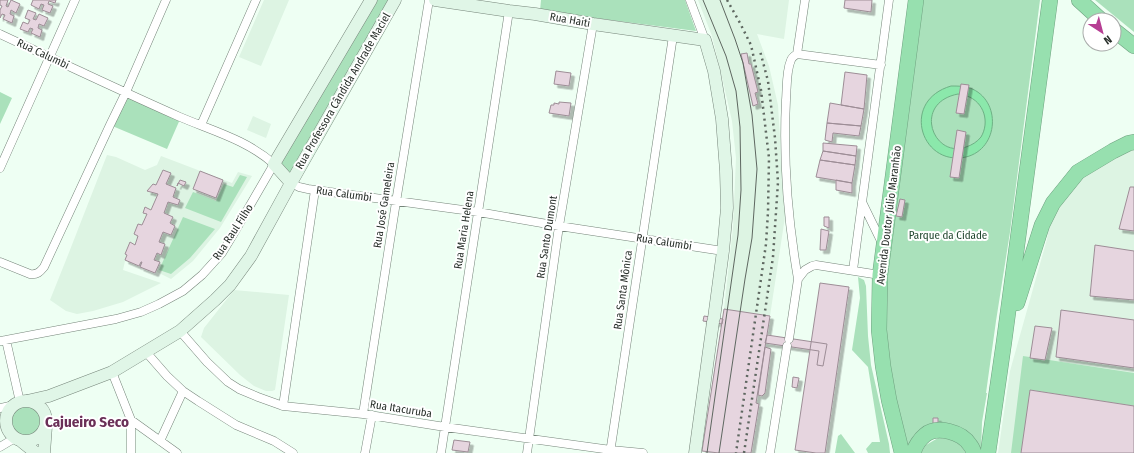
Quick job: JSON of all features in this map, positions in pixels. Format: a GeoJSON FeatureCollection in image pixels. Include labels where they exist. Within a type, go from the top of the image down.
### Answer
{"type":"FeatureCollection","features":[{"type":"Feature","properties":{"kind":"highway","name":"Avenida Doutor Júlio Maranhão"},"geometry":{"type":"LineString","coordinates":[[902,453],[889,400],[882,359],[879,330],[880,275],[916,0]]}},
{"type":"Feature","properties":{"kind":"highway"},"geometry":{"type":"LineString","coordinates":[[988,453],[1050,0]]}},
{"type":"Feature","properties":{"kind":"highway"},"geometry":{"type":"LineString","coordinates":[[1079,0],[1092,12]]}},
{"type":"Feature","properties":{"kind":"highway"},"geometry":{"type":"LineString","coordinates":[[1122,36],[1134,46]]}},
{"type":"Feature","properties":{"kind":"highway"},"geometry":{"type":"LineString","coordinates":[[1004,342],[1042,225],[1053,204],[1078,172],[1113,151],[1134,142]]}},
{"type":"Feature","properties":{"kind":"highway"},"geometry":{"type":"LineString","coordinates":[[913,453],[926,434],[942,431],[954,432],[960,435],[970,444],[974,453]]}},
{"type":"Feature","properties":{"kind":"main road","name":"Rua Raul Filho"},"geometry":{"type":"LineString","coordinates":[[274,164],[371,0]]}},
{"type":"Feature","properties":{"kind":"main road","name":"Rua Professora Cândida Andrade Maciel"},"geometry":{"type":"LineString","coordinates":[[21,403],[49,396],[112,372],[180,332],[230,285],[252,256],[291,182],[395,0]]}},
{"type":"Feature","properties":{"kind":"main road","name":"Rua Haiti"},"geometry":{"type":"LineString","coordinates":[[434,0],[705,40]]}},
{"type":"Feature","properties":{"kind":"main road"},"geometry":{"type":"LineString","coordinates":[[696,453],[723,251],[727,208],[722,119],[715,79],[705,40]]}},
{"type":"Feature","properties":{"kind":"main road","name":"Rua Calumbi"},"geometry":{"type":"LineString","coordinates":[[274,164],[291,182]]}},
{"type":"Feature","properties":{"kind":"main road"},"geometry":{"type":"LineString","coordinates":[[44,453],[49,403],[59,392]]}},
{"type":"Feature","properties":{"kind":"main road"},"geometry":{"type":"LineString","coordinates":[[18,440],[34,440],[43,431],[46,421],[43,412],[39,406],[34,403],[21,403],[10,409],[6,422],[10,434],[18,440],[36,453]]}},
{"type":"Feature","properties":{"kind":"street"},"geometry":{"type":"LineString","coordinates":[[0,168],[75,0]]}},
{"type":"Feature","properties":{"kind":"street"},"geometry":{"type":"LineString","coordinates":[[0,262],[34,275],[41,271],[44,267],[126,92],[166,0]]}},
{"type":"Feature","properties":{"kind":"street"},"geometry":{"type":"LineString","coordinates":[[202,125],[256,0]]}},
{"type":"Feature","properties":{"kind":"street","name":"Rua José Gameleira"},"geometry":{"type":"LineString","coordinates":[[363,414],[429,0]]}},
{"type":"Feature","properties":{"kind":"street"},"geometry":{"type":"LineString","coordinates":[[690,0],[705,40]]}},
{"type":"Feature","properties":{"kind":"street"},"geometry":{"type":"LineString","coordinates":[[770,453],[798,279],[790,219],[785,129],[789,66],[793,57],[797,54],[805,0]]}},
{"type":"Feature","properties":{"kind":"street"},"geometry":{"type":"LineString","coordinates":[[853,270],[889,0]]}},
{"type":"Feature","properties":{"kind":"street","name":"Rua Maria Helena"},"geometry":{"type":"LineString","coordinates":[[441,453],[509,11]]}},
{"type":"Feature","properties":{"kind":"street","name":"Rua Santo Dumont"},"geometry":{"type":"LineString","coordinates":[[527,453],[559,226],[593,24]]}},
{"type":"Feature","properties":{"kind":"street","name":"Rua Calumbi"},"geometry":{"type":"LineString","coordinates":[[0,34],[181,117],[247,144],[264,155],[274,164]]}},
{"type":"Feature","properties":{"kind":"street","name":"Rua Santa Mônica"},"geometry":{"type":"LineString","coordinates":[[611,451],[673,36]]}},
{"type":"Feature","properties":{"kind":"street"},"geometry":{"type":"LineString","coordinates":[[797,54],[881,65]]}},
{"type":"Feature","properties":{"kind":"street","name":"Rua Raul Filho"},"geometry":{"type":"LineString","coordinates":[[3,341],[116,319],[141,312],[183,291],[202,275],[222,253],[274,164]]}},
{"type":"Feature","properties":{"kind":"street","name":"Rua Calumbi"},"geometry":{"type":"LineString","coordinates":[[291,182],[299,187],[315,190],[478,212],[723,251]]}},
{"type":"Feature","properties":{"kind":"street"},"geometry":{"type":"LineString","coordinates":[[283,406],[315,190]]}},
{"type":"Feature","properties":{"kind":"street"},"geometry":{"type":"LineString","coordinates":[[862,202],[884,246]]}},
{"type":"Feature","properties":{"kind":"street"},"geometry":{"type":"LineString","coordinates":[[798,279],[805,270],[816,265],[880,275]]}},
{"type":"Feature","properties":{"kind":"street","name":"Rua Itacuruba"},"geometry":{"type":"LineString","coordinates":[[180,332],[207,362],[228,382],[258,398],[283,406],[372,415],[611,451],[643,453]]}},
{"type":"Feature","properties":{"kind":"street"},"geometry":{"type":"LineString","coordinates":[[0,408],[21,403],[3,341]]}},
{"type":"Feature","properties":{"kind":"street"},"geometry":{"type":"LineString","coordinates":[[146,352],[167,376],[184,391],[229,421],[274,441],[293,453]]}},
{"type":"Feature","properties":{"kind":"street"},"geometry":{"type":"LineString","coordinates":[[112,372],[131,420],[131,453]]}},
{"type":"Feature","properties":{"kind":"street"},"geometry":{"type":"LineString","coordinates":[[160,440],[184,391]]}},
{"type":"Feature","properties":{"kind":"street"},"geometry":{"type":"LineString","coordinates":[[365,453],[372,415]]}},
{"type":"Feature","properties":{"kind":"street"},"geometry":{"type":"LineString","coordinates":[[131,420],[177,453]]}},
{"type":"Feature","properties":{"kind":"street"},"geometry":{"type":"LineString","coordinates":[[0,447],[18,440]]}},
{"type":"Feature","properties":{"kind":"shaded area"},"geometry":{"type":"Polygon","coordinates":[[[264,0],[289,0],[261,66],[239,57],[264,0]]]}},
{"type":"Feature","properties":{"kind":"shaded area"},"geometry":{"type":"Polygon","coordinates":[[[698,0],[789,0],[784,39],[757,34],[769,66],[778,105],[786,210],[770,316],[724,309],[733,228],[736,158],[732,121],[721,73],[712,36],[698,0]]]}},
{"type":"Feature","properties":{"kind":"shaded area"},"geometry":{"type":"Polygon","coordinates":[[[951,86],[965,87],[970,88],[980,94],[988,103],[992,124],[990,135],[985,145],[977,152],[966,157],[950,157],[938,152],[928,143],[922,131],[921,118],[926,105],[935,94],[951,86]],[[958,94],[944,99],[935,108],[932,118],[932,128],[937,138],[944,145],[954,149],[966,147],[976,142],[981,137],[985,125],[984,113],[978,103],[967,96],[958,94]]]}},
{"type":"Feature","properties":{"kind":"shaded area"},"geometry":{"type":"Polygon","coordinates":[[[253,116],[271,124],[266,138],[247,130],[253,116]]]}},
{"type":"Feature","properties":{"kind":"shaded area"},"geometry":{"type":"Polygon","coordinates":[[[1134,144],[1134,453],[998,453],[1010,371],[1047,239],[1053,203],[1078,172],[1134,144]]]}},
{"type":"Feature","properties":{"kind":"shaded area"},"geometry":{"type":"Polygon","coordinates":[[[107,155],[116,157],[145,170],[157,165],[161,156],[232,183],[238,172],[252,176],[220,228],[193,261],[171,279],[155,271],[155,273],[125,261],[123,270],[161,283],[123,302],[77,314],[66,311],[50,300],[107,155]]]}},
{"type":"Feature","properties":{"kind":"shaded area"},"geometry":{"type":"Polygon","coordinates":[[[234,290],[289,295],[275,390],[266,391],[254,386],[240,375],[201,337],[204,328],[234,290]]]}},
{"type":"Feature","properties":{"kind":"green space"},"geometry":{"type":"Polygon","coordinates":[[[371,0],[395,0],[296,172],[283,173],[276,161],[371,0]]]}},
{"type":"Feature","properties":{"kind":"green space"},"geometry":{"type":"Polygon","coordinates":[[[541,0],[685,0],[696,31],[540,11],[541,0]]]}},
{"type":"Feature","properties":{"kind":"green space","name":"Parque da Cidade"},"geometry":{"type":"Polygon","coordinates":[[[921,0],[1040,0],[1010,232],[982,422],[981,452],[954,428],[906,450],[891,375],[882,313],[921,0]]]}},
{"type":"Feature","properties":{"kind":"green space"},"geometry":{"type":"Polygon","coordinates":[[[1095,0],[1134,0],[1134,32],[1122,22],[1122,12],[1110,12],[1095,0]]]}},
{"type":"Feature","properties":{"kind":"green space"},"geometry":{"type":"Polygon","coordinates":[[[0,92],[12,98],[0,124],[0,92]]]}},
{"type":"Feature","properties":{"kind":"green space"},"geometry":{"type":"Polygon","coordinates":[[[126,92],[181,117],[167,149],[110,125],[126,92]]]}},
{"type":"Feature","properties":{"kind":"green space"},"geometry":{"type":"Polygon","coordinates":[[[240,175],[247,177],[221,222],[185,208],[193,192],[216,201],[224,184],[233,187],[240,175]]]}},
{"type":"Feature","properties":{"kind":"green space"},"geometry":{"type":"Polygon","coordinates":[[[183,217],[215,229],[190,258],[171,274],[159,270],[183,217]]]}},
{"type":"Feature","properties":{"kind":"green space"},"geometry":{"type":"Polygon","coordinates":[[[858,277],[864,280],[866,286],[871,365],[890,453],[868,453],[866,449],[872,442],[880,442],[868,367],[852,350],[860,298],[858,277]]]}},
{"type":"Feature","properties":{"kind":"green space"},"geometry":{"type":"Polygon","coordinates":[[[1023,356],[1134,373],[1134,406],[1031,390],[1021,453],[1011,453],[1023,356]]]}},
{"type":"Feature","properties":{"kind":"green space"},"geometry":{"type":"Polygon","coordinates":[[[25,405],[31,406],[37,410],[41,416],[41,428],[37,434],[31,438],[25,439],[19,438],[13,434],[9,428],[8,422],[9,416],[13,410],[19,406],[25,405]]]}},
{"type":"Feature","properties":{"kind":"green space"},"geometry":{"type":"Polygon","coordinates":[[[841,434],[855,453],[835,453],[838,436],[841,434]]]}},
{"type":"Feature","properties":{"kind":"green space"},"geometry":{"type":"Polygon","coordinates":[[[938,438],[951,439],[958,443],[966,453],[921,453],[926,445],[938,438]]]}},
{"type":"Feature","properties":{"kind":"building"},"geometry":{"type":"Polygon","coordinates":[[[0,0],[8,0],[6,6],[8,7],[11,0],[20,4],[16,13],[11,10],[10,14],[14,16],[12,23],[3,19],[5,15],[2,14],[0,18],[0,10],[2,6],[0,5],[0,0]]]}},
{"type":"Feature","properties":{"kind":"building"},"geometry":{"type":"Polygon","coordinates":[[[33,0],[56,0],[55,3],[49,1],[48,4],[53,6],[50,13],[42,10],[44,5],[41,4],[39,9],[31,5],[33,0]]]}},
{"type":"Feature","properties":{"kind":"building"},"geometry":{"type":"Polygon","coordinates":[[[845,0],[872,0],[871,12],[844,8],[845,0]]]}},
{"type":"Feature","properties":{"kind":"building"},"geometry":{"type":"Polygon","coordinates":[[[28,10],[36,13],[33,19],[36,20],[39,14],[48,18],[44,26],[39,24],[38,28],[42,30],[40,37],[31,33],[33,29],[30,28],[28,32],[20,29],[23,22],[28,24],[30,20],[25,18],[28,10]]]}},
{"type":"Feature","properties":{"kind":"building"},"geometry":{"type":"Polygon","coordinates":[[[747,53],[758,92],[755,93],[758,104],[753,106],[741,54],[747,53]]]}},
{"type":"Feature","properties":{"kind":"building"},"geometry":{"type":"Polygon","coordinates":[[[556,71],[571,73],[569,86],[554,84],[556,71]]]}},
{"type":"Feature","properties":{"kind":"building"},"geometry":{"type":"Polygon","coordinates":[[[845,72],[867,75],[864,109],[841,105],[845,72]]]}},
{"type":"Feature","properties":{"kind":"building"},"geometry":{"type":"Polygon","coordinates":[[[961,84],[969,85],[964,114],[956,113],[961,84]]]}},
{"type":"Feature","properties":{"kind":"building"},"geometry":{"type":"Polygon","coordinates":[[[559,102],[571,103],[569,116],[549,113],[551,105],[554,105],[554,103],[559,104],[559,102]]]}},
{"type":"Feature","properties":{"kind":"building"},"geometry":{"type":"Polygon","coordinates":[[[830,103],[864,109],[861,126],[827,123],[830,103]]]}},
{"type":"Feature","properties":{"kind":"building"},"geometry":{"type":"Polygon","coordinates":[[[827,123],[861,126],[859,136],[833,133],[832,142],[825,140],[827,123]]]}},
{"type":"Feature","properties":{"kind":"building"},"geometry":{"type":"Polygon","coordinates":[[[957,130],[966,132],[959,178],[950,177],[957,130]]]}},
{"type":"Feature","properties":{"kind":"building"},"geometry":{"type":"Polygon","coordinates":[[[823,143],[857,146],[856,156],[823,151],[823,143]]]}},
{"type":"Feature","properties":{"kind":"building"},"geometry":{"type":"Polygon","coordinates":[[[823,151],[856,156],[855,165],[820,160],[823,151]]]}},
{"type":"Feature","properties":{"kind":"building"},"geometry":{"type":"Polygon","coordinates":[[[820,160],[855,165],[852,183],[816,177],[820,160]]]}},
{"type":"Feature","properties":{"kind":"building"},"geometry":{"type":"Polygon","coordinates":[[[163,170],[171,173],[166,184],[176,188],[173,197],[180,200],[178,205],[168,202],[164,213],[173,217],[170,223],[175,226],[171,235],[163,232],[159,242],[165,244],[161,255],[157,253],[154,260],[160,262],[155,273],[140,267],[142,262],[139,266],[125,260],[127,255],[125,254],[130,242],[135,245],[138,236],[134,234],[138,224],[142,225],[147,214],[143,213],[145,207],[151,210],[158,194],[147,191],[153,184],[156,185],[163,170]]]}},
{"type":"Feature","properties":{"kind":"building"},"geometry":{"type":"Polygon","coordinates":[[[200,171],[223,180],[216,198],[193,189],[200,171]]]}},
{"type":"Feature","properties":{"kind":"building"},"geometry":{"type":"Polygon","coordinates":[[[180,180],[186,182],[184,186],[178,183],[180,180]]]}},
{"type":"Feature","properties":{"kind":"building"},"geometry":{"type":"Polygon","coordinates":[[[836,180],[852,183],[852,193],[836,190],[836,180]]]}},
{"type":"Feature","properties":{"kind":"building"},"geometry":{"type":"Polygon","coordinates":[[[1130,187],[1134,187],[1134,231],[1119,229],[1130,187]]]}},
{"type":"Feature","properties":{"kind":"building"},"geometry":{"type":"Polygon","coordinates":[[[900,199],[905,200],[902,217],[896,216],[900,199]]]}},
{"type":"Feature","properties":{"kind":"building"},"geometry":{"type":"Polygon","coordinates":[[[824,217],[829,217],[829,228],[824,226],[824,217]]]}},
{"type":"Feature","properties":{"kind":"building"},"geometry":{"type":"Polygon","coordinates":[[[821,229],[829,231],[826,250],[820,250],[821,229]]]}},
{"type":"Feature","properties":{"kind":"building"},"geometry":{"type":"Polygon","coordinates":[[[1095,245],[1134,251],[1134,300],[1090,296],[1095,245]]]}},
{"type":"Feature","properties":{"kind":"building"},"geometry":{"type":"Polygon","coordinates":[[[820,283],[849,287],[825,453],[795,450],[820,283]]]}},
{"type":"Feature","properties":{"kind":"building"},"geometry":{"type":"Polygon","coordinates":[[[724,309],[770,316],[756,403],[759,404],[751,453],[719,453],[702,451],[724,309]]]}},
{"type":"Feature","properties":{"kind":"building"},"geometry":{"type":"Polygon","coordinates":[[[1061,310],[1134,320],[1134,368],[1056,357],[1061,310]]]}},
{"type":"Feature","properties":{"kind":"building"},"geometry":{"type":"Polygon","coordinates":[[[704,316],[723,319],[722,324],[703,321],[704,316]]]}},
{"type":"Feature","properties":{"kind":"building"},"geometry":{"type":"Polygon","coordinates":[[[1035,326],[1052,328],[1045,360],[1030,358],[1035,326]]]}},
{"type":"Feature","properties":{"kind":"building"},"geometry":{"type":"Polygon","coordinates":[[[767,335],[827,344],[823,366],[817,365],[819,351],[765,343],[767,335]]]}},
{"type":"Feature","properties":{"kind":"building"},"geometry":{"type":"Polygon","coordinates":[[[765,347],[771,349],[765,393],[762,396],[758,395],[765,347]]]}},
{"type":"Feature","properties":{"kind":"building"},"geometry":{"type":"Polygon","coordinates":[[[793,377],[799,378],[797,388],[792,387],[793,377]]]}},
{"type":"Feature","properties":{"kind":"building"},"geometry":{"type":"Polygon","coordinates":[[[1030,390],[1134,406],[1134,453],[1021,453],[1030,390]]]}},
{"type":"Feature","properties":{"kind":"building"},"geometry":{"type":"Polygon","coordinates":[[[933,418],[938,418],[938,423],[933,424],[933,418]]]}},
{"type":"Feature","properties":{"kind":"building"},"geometry":{"type":"Polygon","coordinates":[[[454,440],[470,442],[468,452],[452,450],[454,440]]]}},
{"type":"Feature","properties":{"kind":"tram line"},"geometry":{"type":"LineString","coordinates":[[703,0],[726,56],[736,91],[740,127],[741,190],[738,235],[707,453]]}},
{"type":"Feature","properties":{"kind":"tram line"},"geometry":{"type":"LineString","coordinates":[[719,453],[752,238],[757,169],[752,115],[743,63],[720,0]]}},
{"type":"Feature","properties":{"kind":"railway"},"geometry":{"type":"LineString","coordinates":[[727,0],[751,45],[761,90],[769,158],[766,244],[736,453]]}},
{"type":"Feature","properties":{"kind":"railway"},"geometry":{"type":"LineString","coordinates":[[744,453],[773,257],[778,182],[775,138],[768,81],[760,51]]}},
{"type":"Feature","properties":{"kind":"district","name":"Cajueiro Seco"},"geometry":{"type":"Point","coordinates":[87,422]}}]}
